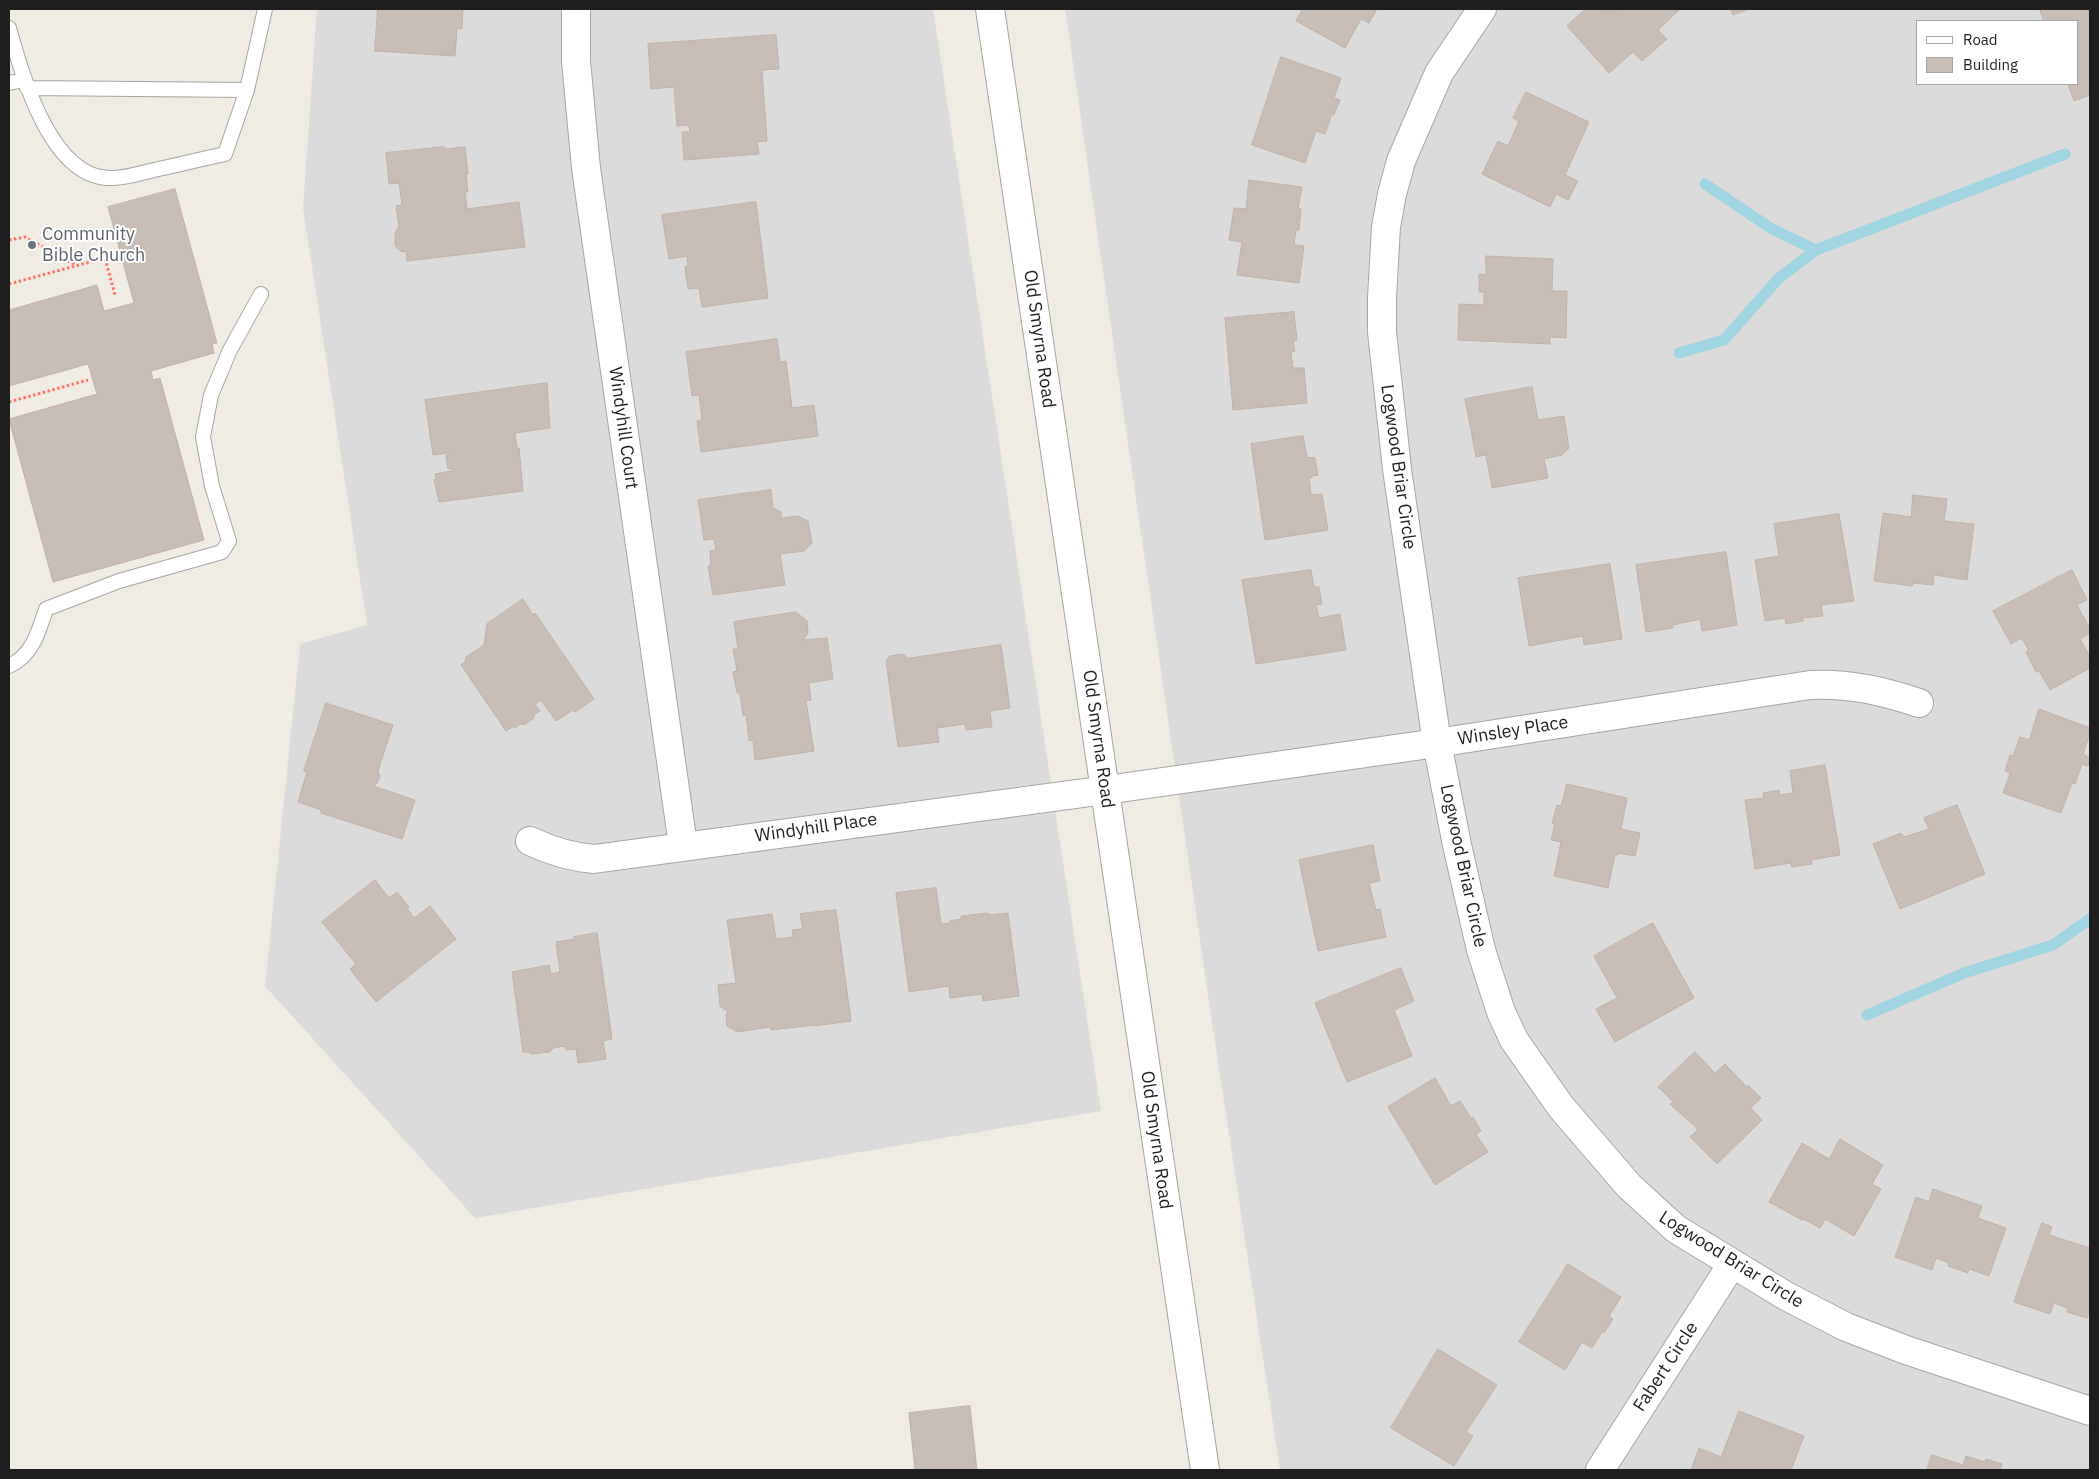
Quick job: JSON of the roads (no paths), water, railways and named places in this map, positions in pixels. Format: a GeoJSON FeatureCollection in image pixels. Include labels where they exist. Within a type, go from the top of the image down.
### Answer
{"type":"FeatureCollection","features":[{"type":"Feature","properties":{"kind":"street","name":"Windyhill Court"},"geometry":{"type":"LineString","coordinates":[[576,9],[576,61],[586,168],[684,845]]}},
{"type":"Feature","properties":{"kind":"street","name":"Old Smyrna Road"},"geometry":{"type":"LineString","coordinates":[[990,9],[1205,1470]]}},
{"type":"Feature","properties":{"kind":"street","name":"Logwood Briar Circle"},"geometry":{"type":"LineString","coordinates":[[1482,9],[1439,73],[1401,161],[1386,227],[1383,264],[1382,332],[1385,372],[1436,742],[1481,950],[1501,1012],[1514,1040],[1561,1107],[1628,1186],[1676,1228],[1732,1264],[1819,1314],[1846,1327],[2090,1411]]}},
{"type":"Feature","properties":{"kind":"street","name":"Winsley Place"},"geometry":{"type":"LineString","coordinates":[[1106,790],[1810,685],[1834,684],[1858,687],[1888,693],[1919,703]]}},
{"type":"Feature","properties":{"kind":"street","name":"Windyhill Place"},"geometry":{"type":"LineString","coordinates":[[530,841],[573,857],[594,858],[1106,790]]}},
{"type":"Feature","properties":{"kind":"street","name":"Fabert Circle"},"geometry":{"type":"LineString","coordinates":[[1600,1470],[1732,1264]]}},
{"type":"Feature","properties":{"kind":"lane"},"geometry":{"type":"LineString","coordinates":[[9,28],[26,84],[46,127],[68,158],[86,173],[112,179],[225,154],[247,90],[265,9]]}},
{"type":"Feature","properties":{"kind":"lane"},"geometry":{"type":"LineString","coordinates":[[9,84],[247,90]]}},
{"type":"Feature","properties":{"kind":"lane"},"geometry":{"type":"LineString","coordinates":[[9,666],[26,654],[37,636],[46,609],[119,581],[222,552],[229,540],[212,486],[203,437],[211,395],[230,350],[261,294]]}},
{"type":"Feature","properties":{"kind":"waterway"},"geometry":{"type":"LineString","coordinates":[[1679,353],[1724,340],[1779,278],[1816,250],[2065,154]]}},
{"type":"Feature","properties":{"kind":"waterway"},"geometry":{"type":"LineString","coordinates":[[1705,184],[1772,229],[1816,250]]}},
{"type":"Feature","properties":{"kind":"waterway"},"geometry":{"type":"LineString","coordinates":[[1867,1015],[1964,973],[2053,945],[2090,919]]}},
{"type":"Feature","properties":{"kind":"place","name":"Community Bible Church"},"geometry":{"type":"Point","coordinates":[32,245]}}]}
